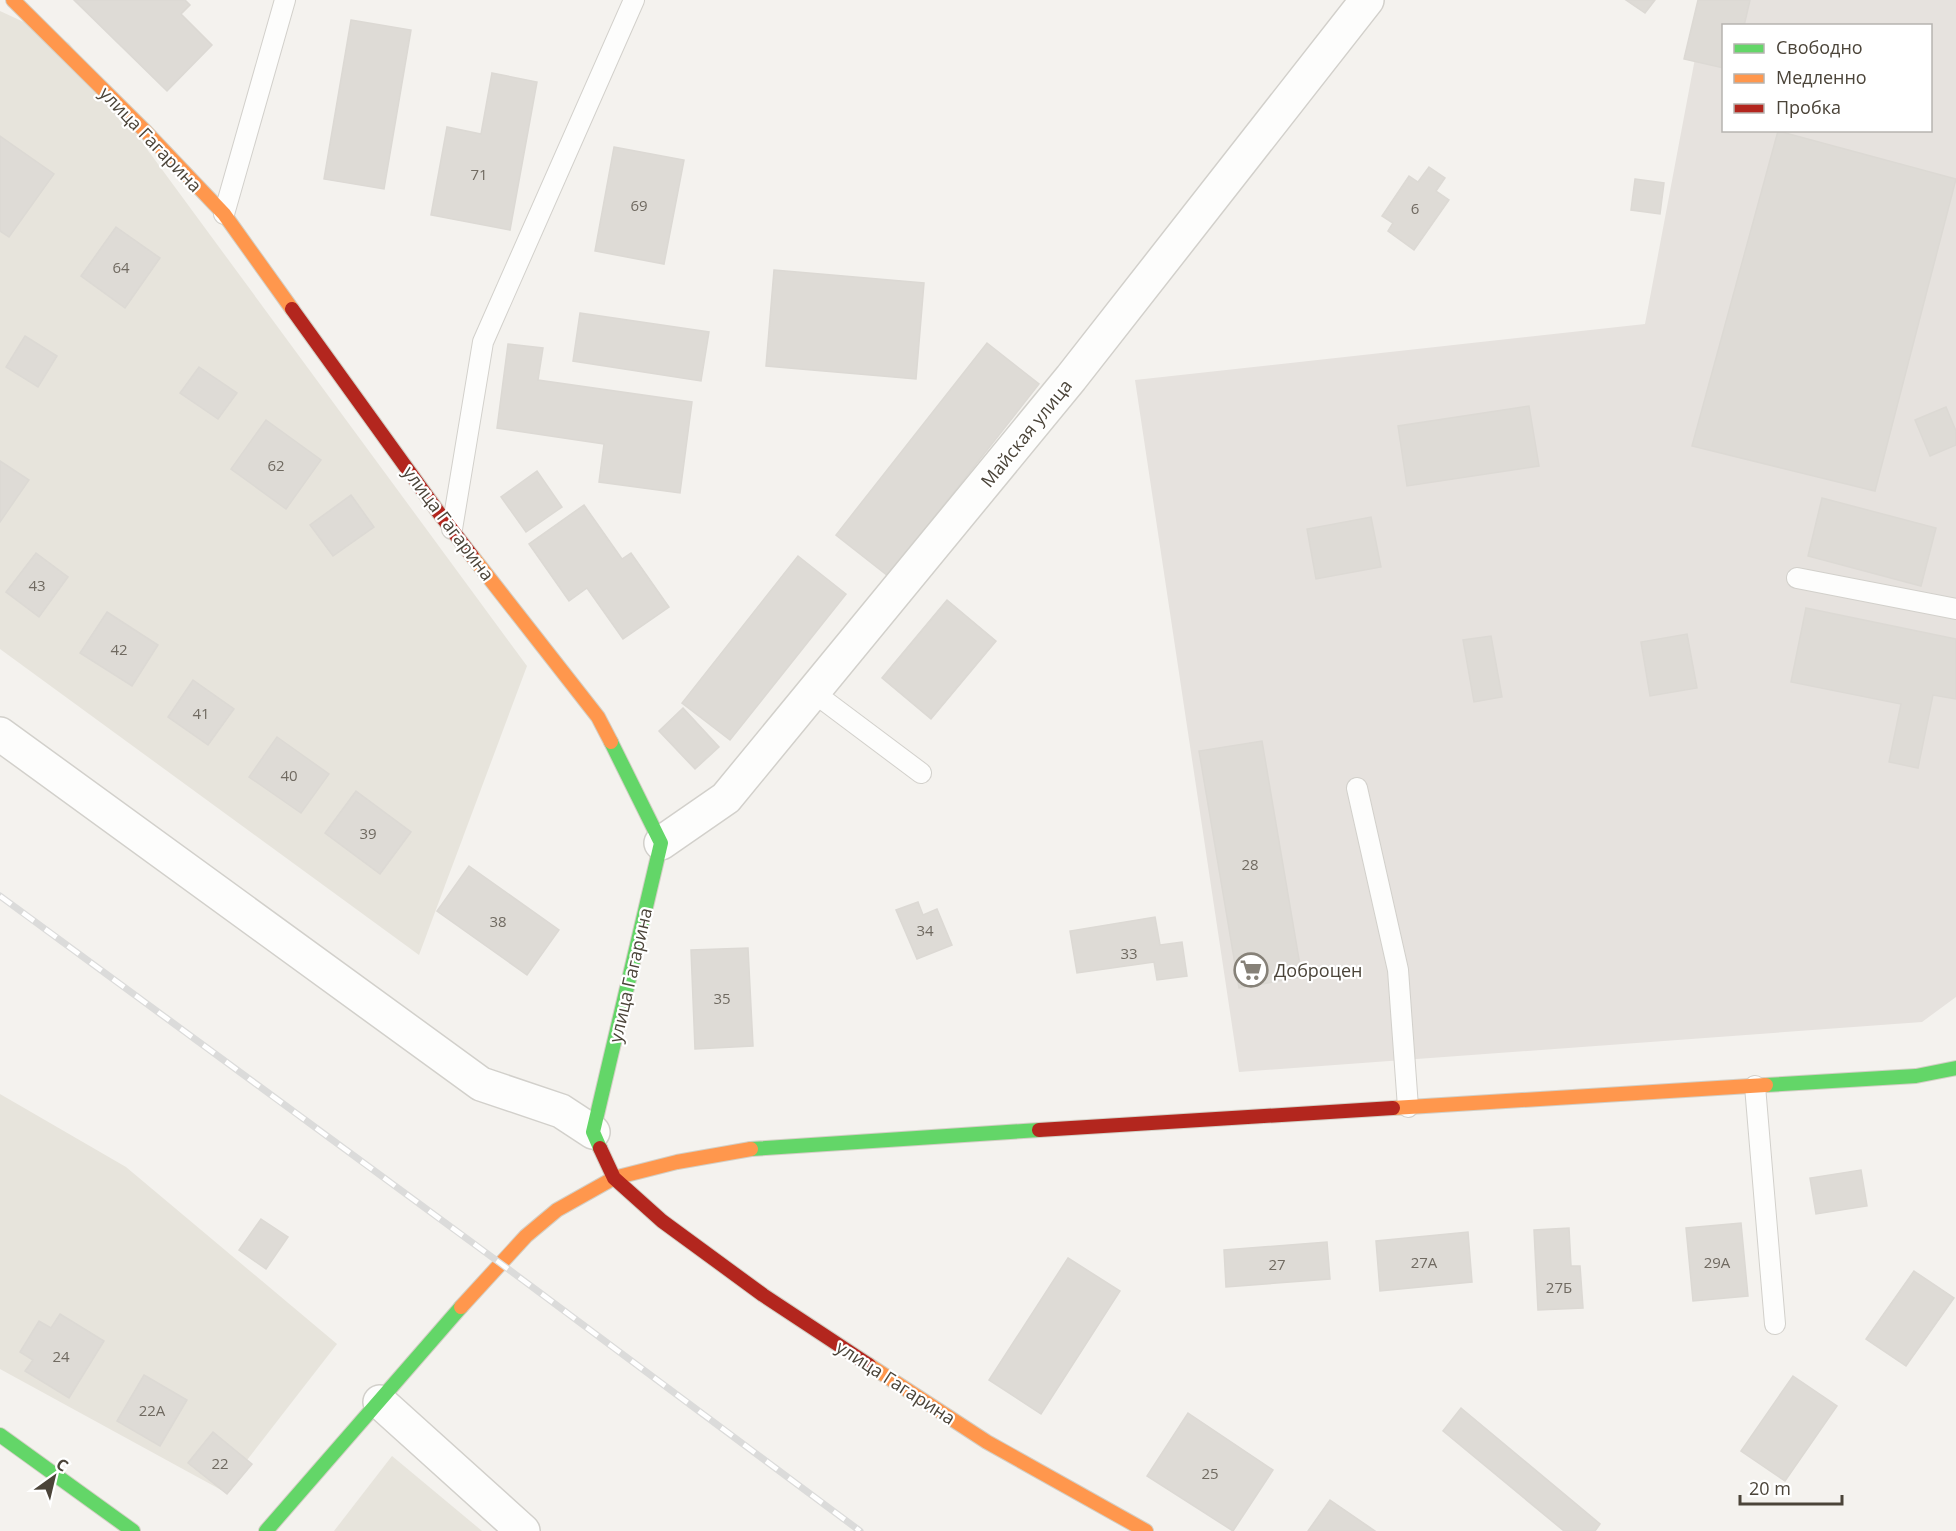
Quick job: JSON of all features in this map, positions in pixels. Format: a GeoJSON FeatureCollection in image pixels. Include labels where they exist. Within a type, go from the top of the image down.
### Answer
{"type":"FeatureCollection","features":[{"type":"Feature","properties":{"kind":"street","name":"улица Гагарина"},"geometry":{"type":"LineString","coordinates":[[13,0],[146,132],[224,214],[452,529],[598,717],[662,843],[593,1132],[614,1178],[662,1221],[773,1301],[987,1442],[1146,1531]]}},
{"type":"Feature","properties":{"kind":"street","name":"Майская улица"},"geometry":{"type":"LineString","coordinates":[[662,843],[726,798],[1071,378],[1367,0]]}},
{"type":"Feature","properties":{"kind":"street"},"geometry":{"type":"LineString","coordinates":[[0,734],[481,1084],[561,1111],[593,1132]]}},
{"type":"Feature","properties":{"kind":"street"},"geometry":{"type":"LineString","coordinates":[[267,1531],[526,1236],[557,1210],[614,1178],[677,1162],[755,1148],[1916,1076],[1956,1068]]}},
{"type":"Feature","properties":{"kind":"street"},"geometry":{"type":"LineString","coordinates":[[380,1402],[523,1531]]}},
{"type":"Feature","properties":{"kind":"street"},"geometry":{"type":"LineString","coordinates":[[0,1435],[133,1531]]}},
{"type":"Feature","properties":{"kind":"lane"},"geometry":{"type":"LineString","coordinates":[[224,214],[285,0]]}},
{"type":"Feature","properties":{"kind":"lane"},"geometry":{"type":"LineString","coordinates":[[452,529],[483,342],[634,0]]}},
{"type":"Feature","properties":{"kind":"lane"},"geometry":{"type":"LineString","coordinates":[[1797,578],[1956,609]]}},
{"type":"Feature","properties":{"kind":"lane"},"geometry":{"type":"LineString","coordinates":[[813,692],[921,773]]}},
{"type":"Feature","properties":{"kind":"lane"},"geometry":{"type":"LineString","coordinates":[[1357,788],[1398,970],[1408,1107]]}},
{"type":"Feature","properties":{"kind":"lane"},"geometry":{"type":"LineString","coordinates":[[1755,1086],[1775,1324]]}},
{"type":"Feature","properties":{"kind":"shaded area"},"geometry":{"type":"Polygon","coordinates":[[[1706,0],[1956,0],[1956,997],[1922,1022],[1239,1072],[1135,380],[1645,324],[1706,0]]]}},
{"type":"Feature","properties":{"kind":"shaded area"},"geometry":{"type":"Polygon","coordinates":[[[0,11],[69,43],[527,666],[419,955],[0,649],[0,11]]]}},
{"type":"Feature","properties":{"kind":"shaded area"},"geometry":{"type":"Polygon","coordinates":[[[0,1094],[126,1167],[337,1344],[223,1491],[0,1369],[0,1094]]]}},
{"type":"Feature","properties":{"kind":"shaded area"},"geometry":{"type":"Polygon","coordinates":[[[392,1456],[482,1531],[334,1531],[392,1456]]]}},
{"type":"Feature","properties":{"kind":"building"},"geometry":{"type":"Polygon","coordinates":[[[74,0],[185,0],[190,5],[181,14],[212,45],[167,91],[74,0]]]}},
{"type":"Feature","properties":{"kind":"building"},"geometry":{"type":"Polygon","coordinates":[[[1626,0],[1655,0],[1645,13],[1626,0]]]}},
{"type":"Feature","properties":{"kind":"building"},"geometry":{"type":"Polygon","coordinates":[[[1698,0],[1750,0],[1744,24],[1722,24],[1722,68],[1684,59],[1698,0]]]}},
{"type":"Feature","properties":{"kind":"building"},"geometry":{"type":"Polygon","coordinates":[[[351,20],[411,30],[384,189],[324,179],[351,20]]]}},
{"type":"Feature","properties":{"kind":"building"},"geometry":{"type":"Polygon","coordinates":[[[492,73],[537,82],[510,230],[431,215],[447,127],[481,134],[492,73]]]}},
{"type":"Feature","properties":{"kind":"building"},"geometry":{"type":"Polygon","coordinates":[[[1778,132],[1956,179],[1875,491],[1692,446],[1778,132]]]}},
{"type":"Feature","properties":{"kind":"building"},"geometry":{"type":"Polygon","coordinates":[[[0,136],[54,174],[9,237],[0,231],[0,136]]]}},
{"type":"Feature","properties":{"kind":"building"},"geometry":{"type":"Polygon","coordinates":[[[614,147],[684,160],[664,264],[595,251],[614,147]]]}},
{"type":"Feature","properties":{"kind":"building"},"geometry":{"type":"Polygon","coordinates":[[[1429,167],[1445,178],[1436,191],[1449,200],[1414,250],[1388,231],[1393,223],[1382,216],[1409,176],[1418,182],[1429,167]]]}},
{"type":"Feature","properties":{"kind":"building"},"geometry":{"type":"Polygon","coordinates":[[[1635,179],[1664,183],[1660,214],[1631,210],[1635,179]]]}},
{"type":"Feature","properties":{"kind":"building"},"geometry":{"type":"Polygon","coordinates":[[[116,227],[160,258],[125,308],[81,276],[116,227]]]}},
{"type":"Feature","properties":{"kind":"building"},"geometry":{"type":"Polygon","coordinates":[[[774,270],[924,283],[916,379],[766,366],[774,270]]]}},
{"type":"Feature","properties":{"kind":"building"},"geometry":{"type":"Polygon","coordinates":[[[580,313],[709,332],[701,381],[573,361],[580,313]]]}},
{"type":"Feature","properties":{"kind":"building"},"geometry":{"type":"Polygon","coordinates":[[[25,336],[57,356],[38,387],[6,367],[25,336]]]}},
{"type":"Feature","properties":{"kind":"building"},"geometry":{"type":"Polygon","coordinates":[[[987,343],[1039,384],[888,576],[836,535],[987,343]]]}},
{"type":"Feature","properties":{"kind":"building"},"geometry":{"type":"Polygon","coordinates":[[[508,344],[543,348],[538,380],[692,402],[680,493],[599,482],[604,444],[497,428],[508,344]]]}},
{"type":"Feature","properties":{"kind":"building"},"geometry":{"type":"Polygon","coordinates":[[[199,367],[237,393],[218,419],[180,393],[199,367]]]}},
{"type":"Feature","properties":{"kind":"building"},"geometry":{"type":"Polygon","coordinates":[[[1529,406],[1539,466],[1407,486],[1398,426],[1529,406]]]}},
{"type":"Feature","properties":{"kind":"building"},"geometry":{"type":"Polygon","coordinates":[[[1946,407],[1956,431],[1956,445],[1930,456],[1915,420],[1946,407]]]}},
{"type":"Feature","properties":{"kind":"building"},"geometry":{"type":"Polygon","coordinates":[[[266,420],[321,460],[286,509],[231,469],[266,420]]]}},
{"type":"Feature","properties":{"kind":"building"},"geometry":{"type":"Polygon","coordinates":[[[0,461],[29,480],[0,522],[0,461]]]}},
{"type":"Feature","properties":{"kind":"building"},"geometry":{"type":"Polygon","coordinates":[[[537,471],[562,507],[526,532],[501,497],[537,471]]]}},
{"type":"Feature","properties":{"kind":"building"},"geometry":{"type":"Polygon","coordinates":[[[351,495],[374,527],[333,556],[310,525],[351,495]]]}},
{"type":"Feature","properties":{"kind":"building"},"geometry":{"type":"Polygon","coordinates":[[[1822,498],[1936,528],[1921,586],[1808,556],[1822,498]]]}},
{"type":"Feature","properties":{"kind":"building"},"geometry":{"type":"Polygon","coordinates":[[[584,505],[622,559],[631,553],[669,607],[623,639],[587,588],[569,601],[529,544],[584,505]]]}},
{"type":"Feature","properties":{"kind":"building"},"geometry":{"type":"Polygon","coordinates":[[[1371,517],[1381,567],[1316,579],[1307,529],[1371,517]]]}},
{"type":"Feature","properties":{"kind":"building"},"geometry":{"type":"Polygon","coordinates":[[[36,553],[68,577],[39,617],[6,592],[36,553]]]}},
{"type":"Feature","properties":{"kind":"building"},"geometry":{"type":"Polygon","coordinates":[[[798,556],[846,594],[730,740],[682,703],[798,556]]]}},
{"type":"Feature","properties":{"kind":"building"},"geometry":{"type":"Polygon","coordinates":[[[947,600],[996,641],[931,719],[882,678],[947,600]]]}},
{"type":"Feature","properties":{"kind":"building"},"geometry":{"type":"Polygon","coordinates":[[[1806,608],[1956,639],[1956,699],[1933,695],[1918,768],[1889,762],[1901,704],[1791,682],[1806,608]]]}},
{"type":"Feature","properties":{"kind":"building"},"geometry":{"type":"Polygon","coordinates":[[[107,612],[158,645],[132,686],[80,653],[107,612]]]}},
{"type":"Feature","properties":{"kind":"building"},"geometry":{"type":"Polygon","coordinates":[[[1687,634],[1697,688],[1650,696],[1641,642],[1687,634]]]}},
{"type":"Feature","properties":{"kind":"building"},"geometry":{"type":"Polygon","coordinates":[[[1491,636],[1502,697],[1474,702],[1463,640],[1491,636]]]}},
{"type":"Feature","properties":{"kind":"building"},"geometry":{"type":"Polygon","coordinates":[[[193,680],[234,709],[208,745],[168,717],[193,680]]]}},
{"type":"Feature","properties":{"kind":"building"},"geometry":{"type":"Polygon","coordinates":[[[683,708],[719,747],[695,769],[659,731],[683,708]]]}},
{"type":"Feature","properties":{"kind":"building"},"geometry":{"type":"Polygon","coordinates":[[[277,737],[329,774],[301,813],[249,777],[277,737]]]}},
{"type":"Feature","properties":{"kind":"building"},"geometry":{"type":"Polygon","coordinates":[[[1262,741],[1302,977],[1239,988],[1199,751],[1262,741]]]}},
{"type":"Feature","properties":{"kind":"building"},"geometry":{"type":"Polygon","coordinates":[[[356,791],[411,832],[380,874],[325,833],[356,791]]]}},
{"type":"Feature","properties":{"kind":"building"},"geometry":{"type":"Polygon","coordinates":[[[469,866],[559,930],[527,975],[437,911],[469,866]]]}},
{"type":"Feature","properties":{"kind":"building"},"geometry":{"type":"Polygon","coordinates":[[[918,902],[923,915],[937,909],[952,945],[917,959],[896,910],[918,902]]]}},
{"type":"Feature","properties":{"kind":"building"},"geometry":{"type":"Polygon","coordinates":[[[1155,917],[1160,945],[1182,942],[1187,976],[1157,980],[1154,962],[1077,973],[1070,931],[1155,917]]]}},
{"type":"Feature","properties":{"kind":"building"},"geometry":{"type":"Polygon","coordinates":[[[748,948],[753,1046],[695,1049],[691,950],[748,948]]]}},
{"type":"Feature","properties":{"kind":"building"},"geometry":{"type":"Polygon","coordinates":[[[1861,1170],[1867,1206],[1816,1214],[1810,1178],[1861,1170]]]}},
{"type":"Feature","properties":{"kind":"building"},"geometry":{"type":"Polygon","coordinates":[[[261,1219],[288,1237],[266,1269],[239,1250],[261,1219]]]}},
{"type":"Feature","properties":{"kind":"building"},"geometry":{"type":"Polygon","coordinates":[[[1741,1223],[1748,1296],[1693,1301],[1686,1228],[1741,1223]]]}},
{"type":"Feature","properties":{"kind":"building"},"geometry":{"type":"Polygon","coordinates":[[[1569,1228],[1571,1266],[1580,1266],[1583,1308],[1538,1310],[1534,1230],[1569,1228]]]}},
{"type":"Feature","properties":{"kind":"building"},"geometry":{"type":"Polygon","coordinates":[[[1468,1232],[1472,1282],[1380,1291],[1376,1241],[1468,1232]]]}},
{"type":"Feature","properties":{"kind":"building"},"geometry":{"type":"Polygon","coordinates":[[[1327,1242],[1330,1279],[1226,1287],[1224,1250],[1327,1242]]]}},
{"type":"Feature","properties":{"kind":"building"},"geometry":{"type":"Polygon","coordinates":[[[1068,1258],[1120,1291],[1041,1414],[989,1380],[1068,1258]]]}},
{"type":"Feature","properties":{"kind":"building"},"geometry":{"type":"Polygon","coordinates":[[[1914,1271],[1954,1298],[1906,1366],[1866,1339],[1914,1271]]]}},
{"type":"Feature","properties":{"kind":"building"},"geometry":{"type":"Polygon","coordinates":[[[60,1314],[104,1341],[69,1398],[25,1371],[33,1360],[20,1352],[39,1321],[51,1328],[60,1314]]]}},
{"type":"Feature","properties":{"kind":"building"},"geometry":{"type":"Polygon","coordinates":[[[144,1375],[187,1400],[160,1446],[117,1421],[144,1375]]]}},
{"type":"Feature","properties":{"kind":"building"},"geometry":{"type":"Polygon","coordinates":[[[1793,1376],[1837,1406],[1785,1481],[1741,1451],[1793,1376]]]}},
{"type":"Feature","properties":{"kind":"building"},"geometry":{"type":"Polygon","coordinates":[[[1461,1408],[1600,1524],[1595,1531],[1564,1531],[1443,1431],[1461,1408]]]}},
{"type":"Feature","properties":{"kind":"building"},"geometry":{"type":"Polygon","coordinates":[[[1188,1413],[1273,1470],[1233,1531],[1147,1476],[1188,1413]]]}},
{"type":"Feature","properties":{"kind":"building"},"geometry":{"type":"Polygon","coordinates":[[[213,1432],[252,1464],[227,1494],[188,1463],[213,1432]]]}},
{"type":"Feature","properties":{"kind":"building"},"geometry":{"type":"Polygon","coordinates":[[[1330,1500],[1375,1531],[1308,1531],[1330,1500]]]}},
{"type":"Feature","properties":{"kind":"railway"},"geometry":{"type":"LineString","coordinates":[[0,896],[860,1531]]}},
{"type":"Feature","properties":{"kind":"traffic: fast"},"geometry":{"type":"LineString","coordinates":[[600,1148],[593,1132],[661,843],[611,742]]}},
{"type":"Feature","properties":{"kind":"traffic: fast"},"geometry":{"type":"LineString","coordinates":[[1766,1085],[1916,1076],[1956,1068]]}},
{"type":"Feature","properties":{"kind":"traffic: fast"},"geometry":{"type":"LineString","coordinates":[[751,1149],[1039,1130]]}},
{"type":"Feature","properties":{"kind":"traffic: fast"},"geometry":{"type":"LineString","coordinates":[[266,1531],[461,1307]]}},
{"type":"Feature","properties":{"kind":"traffic: fast"},"geometry":{"type":"LineString","coordinates":[[0,1435],[133,1531]]}},
{"type":"Feature","properties":{"kind":"traffic: slow"},"geometry":{"type":"LineString","coordinates":[[13,0],[146,132],[224,214],[292,309]]}},
{"type":"Feature","properties":{"kind":"traffic: slow"},"geometry":{"type":"LineString","coordinates":[[472,556],[598,717],[611,742]]}},
{"type":"Feature","properties":{"kind":"traffic: slow"},"geometry":{"type":"LineString","coordinates":[[1393,1108],[1766,1085]]}},
{"type":"Feature","properties":{"kind":"traffic: slow"},"geometry":{"type":"LineString","coordinates":[[461,1307],[526,1236],[557,1210],[614,1178],[677,1162],[751,1149]]}},
{"type":"Feature","properties":{"kind":"traffic: slow"},"geometry":{"type":"LineString","coordinates":[[869,1365],[987,1442],[1146,1531]]}},
{"type":"Feature","properties":{"kind":"traffic: jam"},"geometry":{"type":"LineString","coordinates":[[292,309],[472,556]]}},
{"type":"Feature","properties":{"kind":"traffic: jam"},"geometry":{"type":"LineString","coordinates":[[1039,1130],[1393,1108]]}},
{"type":"Feature","properties":{"kind":"traffic: jam"},"geometry":{"type":"LineString","coordinates":[[600,1148],[614,1178],[662,1221],[763,1295],[869,1365]]}},
{"type":"Feature","properties":{"kind":"place","name":"Доброцен"},"geometry":{"type":"Point","coordinates":[1251,970]}}]}
